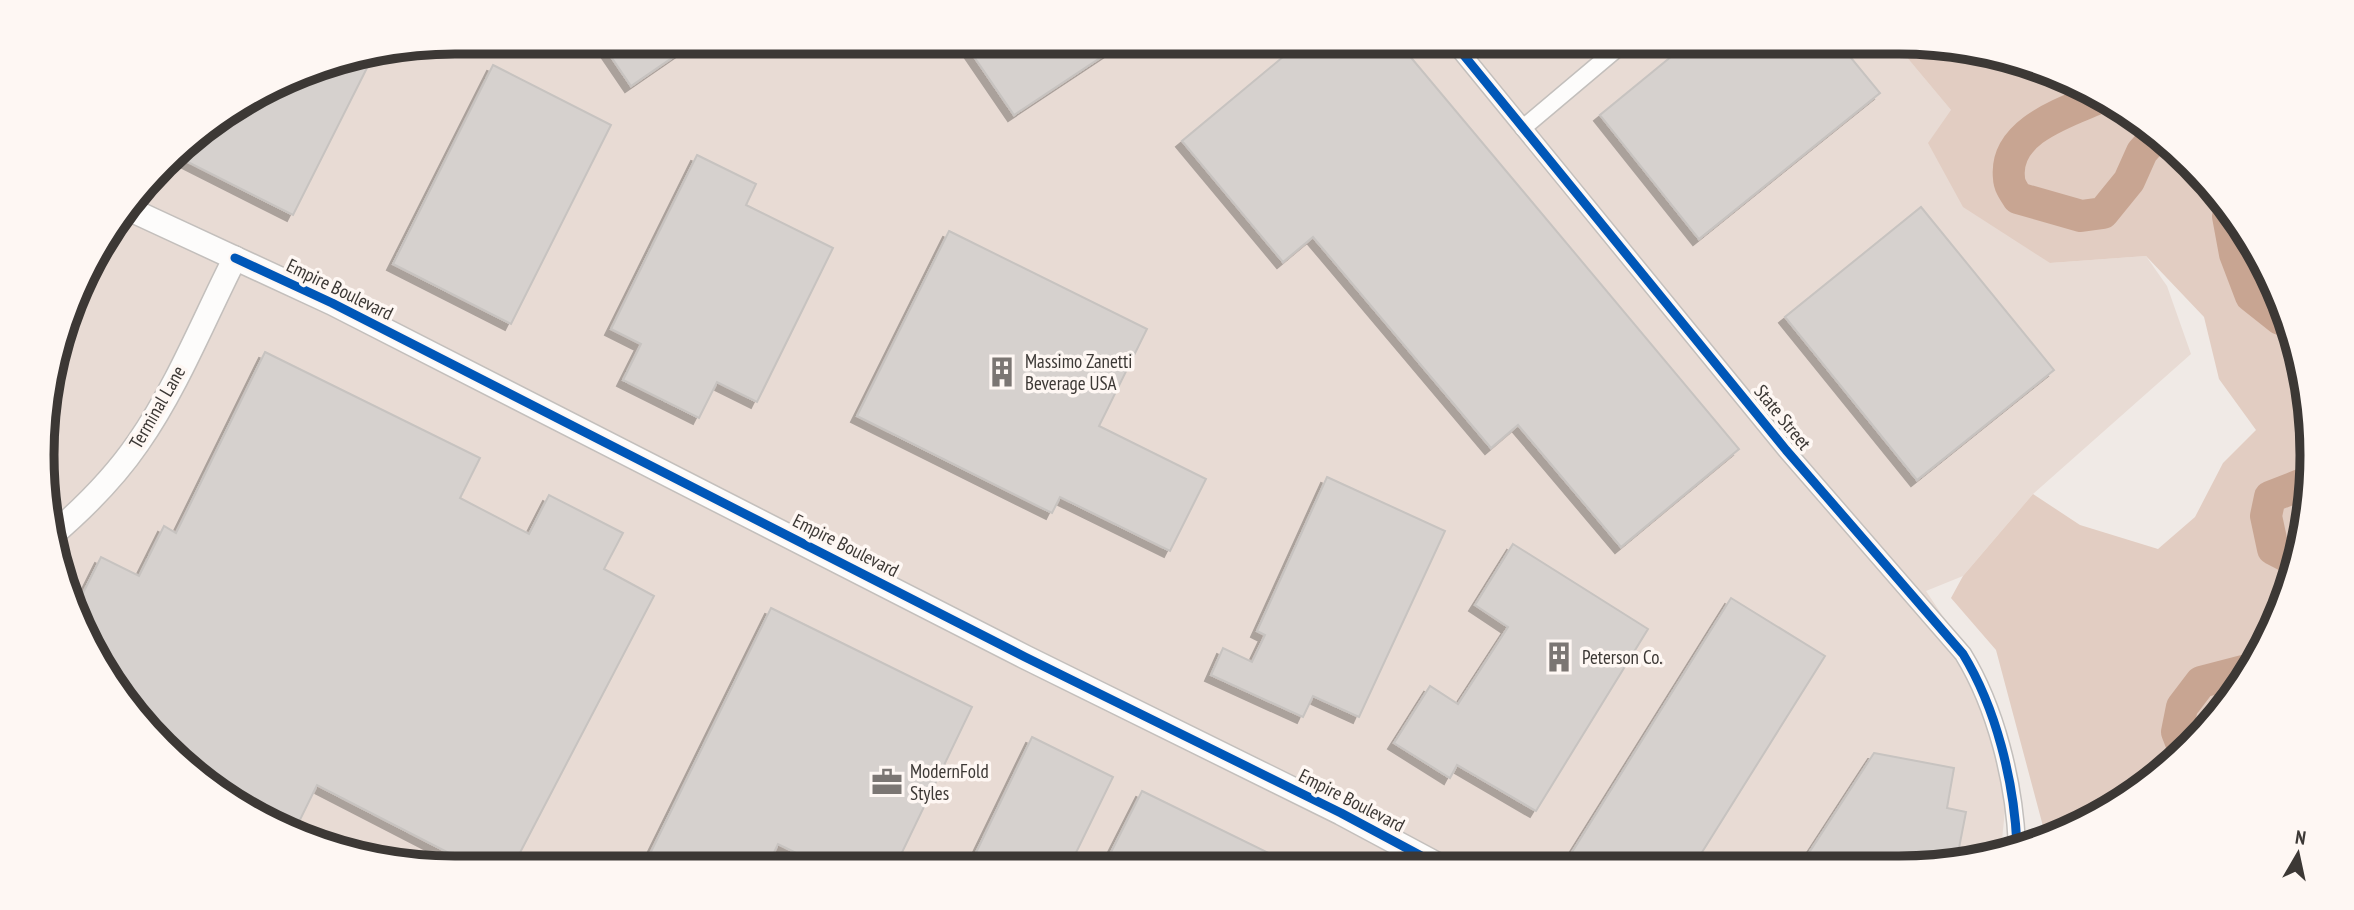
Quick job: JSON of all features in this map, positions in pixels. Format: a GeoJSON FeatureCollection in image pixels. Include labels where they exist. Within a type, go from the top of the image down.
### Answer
{"type":"FeatureCollection","features":[{"type":"Feature","properties":{"kind":"street","name":"State Street"},"geometry":{"type":"LineString","coordinates":[[1463,54],[1786,450],[1963,654],[1990,707],[2011,790],[2016,838]]}},
{"type":"Feature","properties":{"kind":"street"},"geometry":{"type":"LineString","coordinates":[[1523,128],[1611,54]]}},
{"type":"Feature","properties":{"kind":"street","name":"Empire Boulevard"},"geometry":{"type":"LineString","coordinates":[[136,212],[332,303],[1421,856]]}},
{"type":"Feature","properties":{"kind":"street","name":"Terminal Lane"},"geometry":{"type":"LineString","coordinates":[[61,528],[115,473],[138,444],[156,415],[235,258]]}},
{"type":"Feature","properties":{"kind":"shaded area"},"geometry":{"type":"Polygon","coordinates":[[[455,54],[1904,54],[1952,111],[2050,263],[2146,256],[2167,286],[2191,354],[2033,494],[1963,576],[1926,591],[1944,618],[2008,780],[2002,842],[1925,855],[455,856],[377,848],[302,825],[232,788],[172,738],[122,678],[85,608],[62,533],[54,455],[62,377],[85,302],[108,255],[137,211],[172,172],[211,137],[255,108],[302,85],[377,62],[455,54]]]}},
{"type":"Feature","properties":{"kind":"shaded area"},"geometry":{"type":"Polygon","coordinates":[[[1904,54],[1977,62],[2028,76],[2099,108],[2143,137],[2200,191],[2217,211],[2246,255],[2278,326],[2296,403],[2300,455],[2292,533],[2269,608],[2246,655],[2217,699],[2163,756],[2143,773],[2099,802],[2044,828],[1996,650],[1951,598],[1963,576],[2033,494],[2080,525],[2158,549],[2195,517],[2223,463],[2256,430],[2219,379],[2204,317],[2146,256],[2050,263],[1963,207],[1928,143],[1951,110],[1904,54]]]}},
{"type":"Feature","properties":{"kind":"building"},"geometry":{"type":"Polygon","coordinates":[[[609,54],[678,54],[631,86],[609,54]]]}},
{"type":"Feature","properties":{"kind":"building"},"geometry":{"type":"Polygon","coordinates":[[[972,54],[1106,54],[1014,115],[972,54]]]}},
{"type":"Feature","properties":{"kind":"building"},"geometry":{"type":"Polygon","coordinates":[[[1287,54],[1408,54],[1739,449],[1621,547],[1518,425],[1491,448],[1313,237],[1283,262],[1182,141],[1287,54]]]}},
{"type":"Feature","properties":{"kind":"building"},"geometry":{"type":"Polygon","coordinates":[[[1674,54],[1848,54],[1880,93],[1699,239],[1600,115],[1674,54]]]}},
{"type":"Feature","properties":{"kind":"building"},"geometry":{"type":"Polygon","coordinates":[[[369,64],[293,215],[184,160],[211,137],[255,108],[302,85],[369,64]]]}},
{"type":"Feature","properties":{"kind":"building"},"geometry":{"type":"Polygon","coordinates":[[[493,65],[611,125],[511,324],[393,264],[493,65]]]}},
{"type":"Feature","properties":{"kind":"building"},"geometry":{"type":"Polygon","coordinates":[[[697,155],[756,184],[746,205],[833,248],[757,402],[717,382],[699,418],[623,380],[641,344],[611,329],[697,155]]]}},
{"type":"Feature","properties":{"kind":"building"},"geometry":{"type":"Polygon","coordinates":[[[1921,207],[2054,370],[1917,480],[1785,317],[1921,207]]]}},
{"type":"Feature","properties":{"kind":"building","name":"Massimo Zanetti Beverage USA"},"geometry":{"type":"Polygon","coordinates":[[[949,231],[1147,329],[1099,426],[1206,479],[1170,551],[1060,497],[1052,513],[857,416],[949,231]]]}},
{"type":"Feature","properties":{"kind":"building"},"geometry":{"type":"Polygon","coordinates":[[[265,352],[480,458],[460,498],[529,534],[549,495],[623,533],[604,569],[654,596],[518,856],[455,856],[317,785],[298,823],[255,802],[211,773],[154,719],[137,699],[108,655],[81,597],[101,557],[139,576],[164,526],[176,533],[265,352]]]}},
{"type":"Feature","properties":{"kind":"building"},"geometry":{"type":"Polygon","coordinates":[[[1327,477],[1445,531],[1359,717],[1313,696],[1303,717],[1211,675],[1223,648],[1252,662],[1265,635],[1257,631],[1327,477]]]}},
{"type":"Feature","properties":{"kind":"building","name":"Peterson Co."},"geometry":{"type":"Polygon","coordinates":[[[1513,544],[1648,629],[1536,811],[1457,765],[1450,778],[1394,743],[1430,686],[1458,704],[1508,627],[1475,605],[1513,544]]]}},
{"type":"Feature","properties":{"kind":"building"},"geometry":{"type":"Polygon","coordinates":[[[1731,598],[1825,656],[1700,856],[1570,856],[1731,598]]]}},
{"type":"Feature","properties":{"kind":"building"},"geometry":{"type":"Polygon","coordinates":[[[771,608],[972,707],[900,856],[803,856],[778,844],[772,856],[649,856],[771,608]]]}},
{"type":"Feature","properties":{"kind":"building"},"geometry":{"type":"Polygon","coordinates":[[[1032,737],[1113,777],[1074,856],[974,856],[1032,737]]]}},
{"type":"Feature","properties":{"kind":"building"},"geometry":{"type":"Polygon","coordinates":[[[1874,753],[1954,768],[1947,808],[1966,812],[1959,848],[1969,849],[1925,855],[1807,856],[1874,753]]]}},
{"type":"Feature","properties":{"kind":"building"},"geometry":{"type":"Polygon","coordinates":[[[1142,791],[1275,856],[1109,856],[1142,791]]]}},
{"type":"Feature","properties":{"kind":"waterway"},"geometry":{"type":"LineString","coordinates":[[2088,102],[2037,127],[2015,149],[2010,162],[2009,178],[2018,198],[2081,216],[2103,213],[2129,181],[2142,152],[2150,143]]}},
{"type":"Feature","properties":{"kind":"waterway"},"geometry":{"type":"LineString","coordinates":[[2231,230],[2235,254],[2251,296],[2273,314]]}},
{"type":"Feature","properties":{"kind":"waterway"},"geometry":{"type":"LineString","coordinates":[[2287,556],[2273,549],[2266,516],[2270,497],[2298,486]]}},
{"type":"Feature","properties":{"kind":"waterway"},"geometry":{"type":"LineString","coordinates":[[2180,740],[2177,732],[2182,707],[2201,682],[2235,673]]}},
{"type":"Feature","properties":{"kind":"cycle path"},"geometry":{"type":"LineString","coordinates":[[1463,54],[1786,450],[1963,654],[1994,721],[2012,796],[2016,838]]}},
{"type":"Feature","properties":{"kind":"cycle path"},"geometry":{"type":"LineString","coordinates":[[235,258],[332,303],[1421,856]]}},
{"type":"Feature","properties":{"kind":"place","name":"Massimo Zanetti Beverage USA"},"geometry":{"type":"Point","coordinates":[1002,372]}},
{"type":"Feature","properties":{"kind":"place","name":"Peterson Co."},"geometry":{"type":"Point","coordinates":[1559,657]}},
{"type":"Feature","properties":{"kind":"place","name":"ModernFold Styles"},"geometry":{"type":"Point","coordinates":[887,782]}}]}
